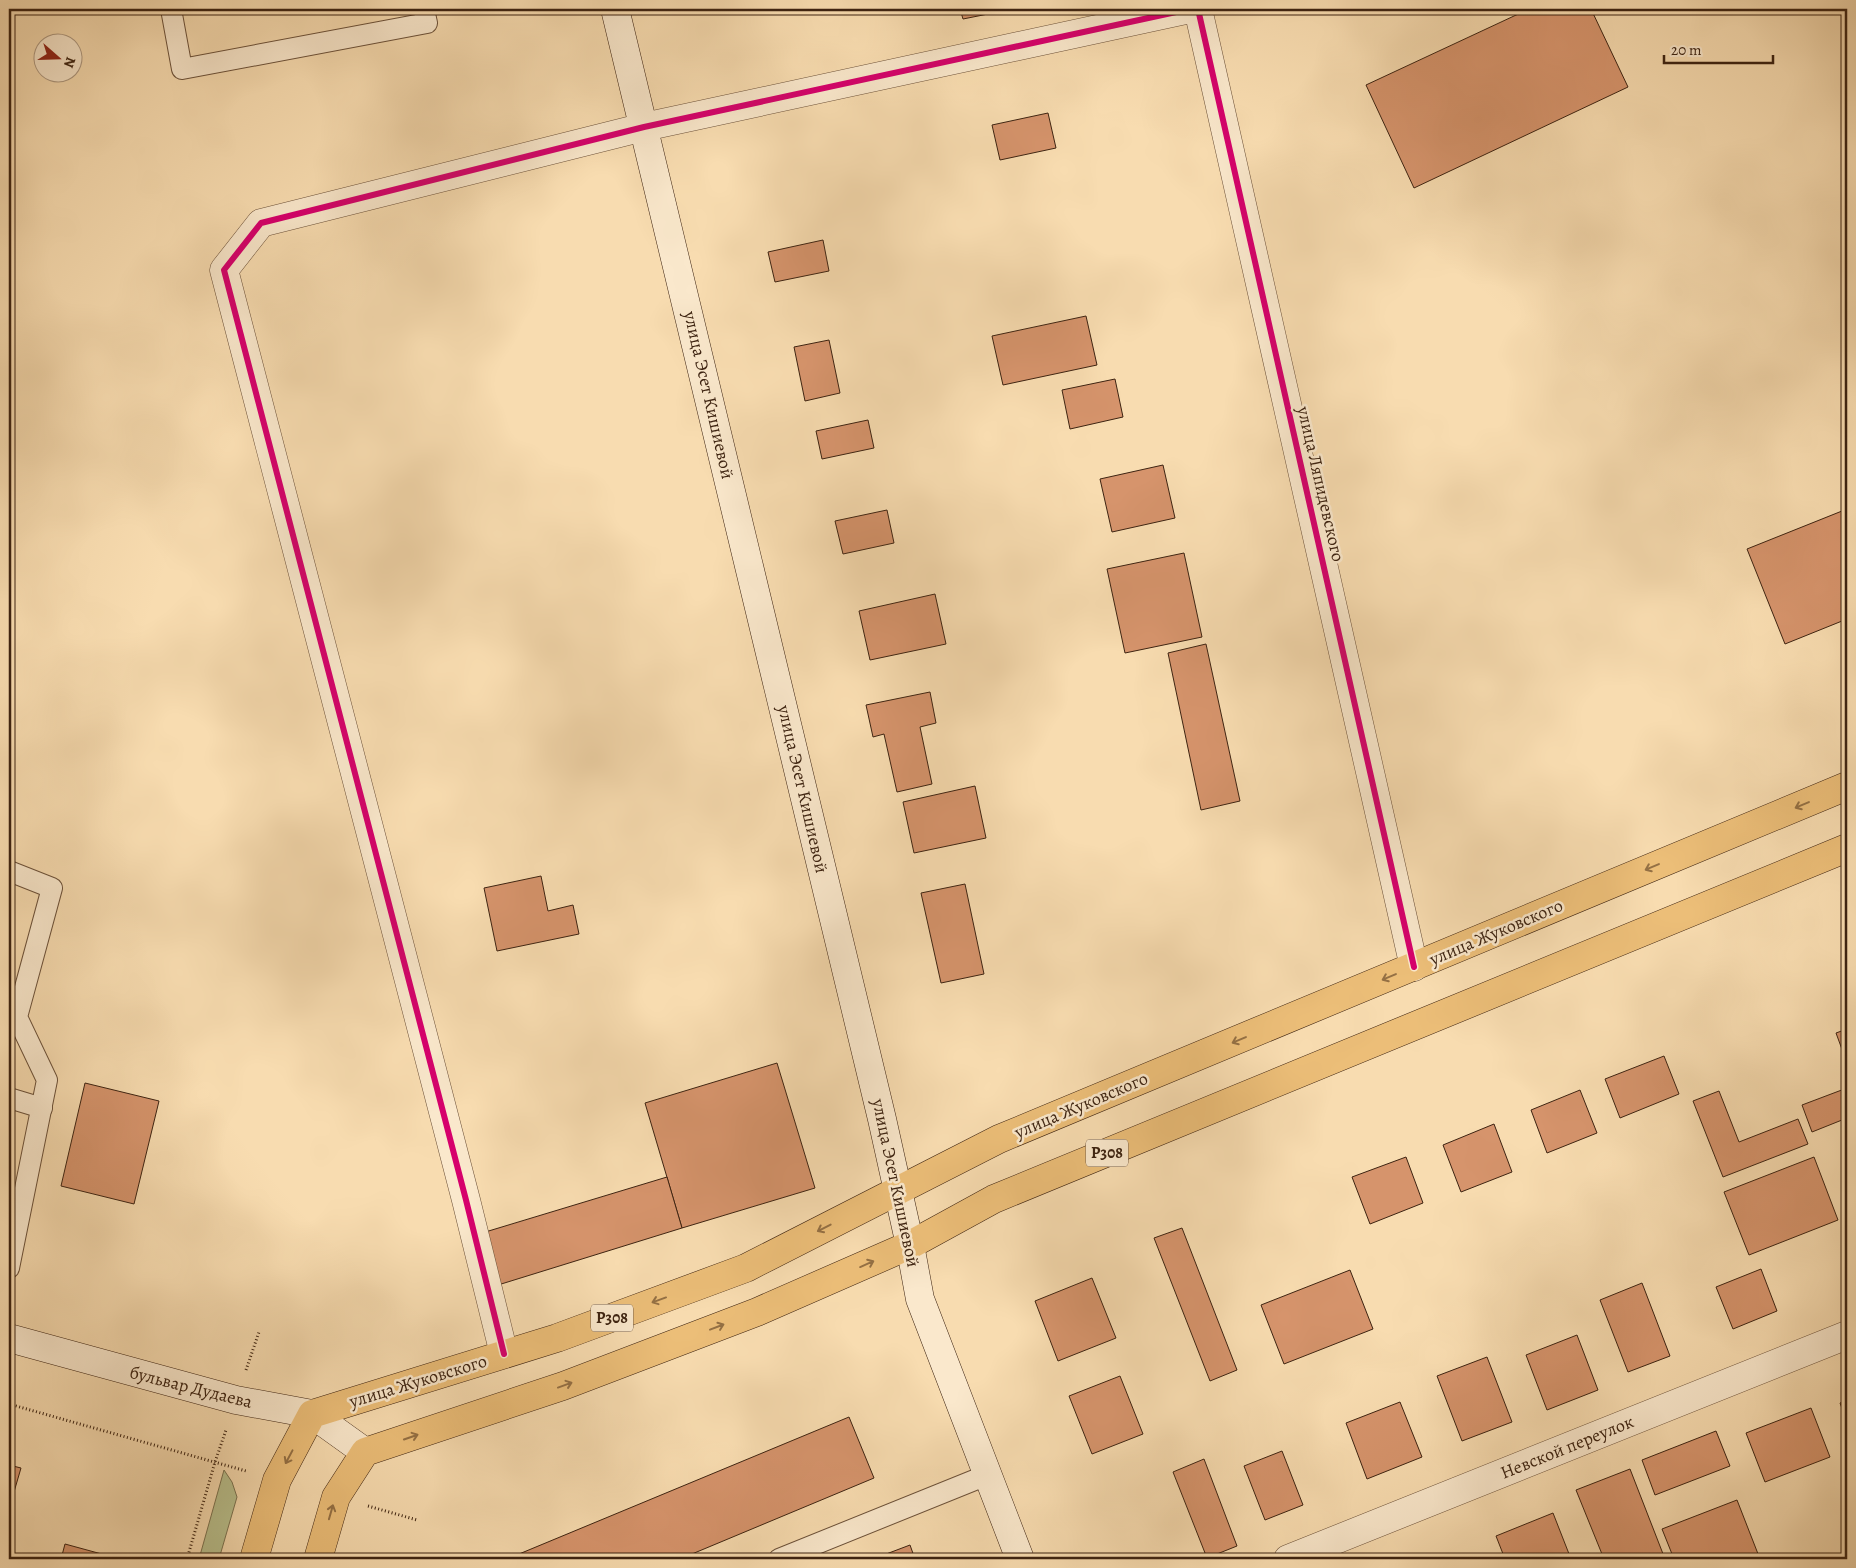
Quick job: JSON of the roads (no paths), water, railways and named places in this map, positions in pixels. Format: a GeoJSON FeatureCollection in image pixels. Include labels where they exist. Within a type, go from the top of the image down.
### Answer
{"type":"FeatureCollection","features":[{"type":"Feature","properties":{"kind":"main road","name":"улица Жуковского"},"geometry":{"type":"LineString","coordinates":[[312,1414],[557,1338],[746,1268],[1000,1139],[1847,786]]}},
{"type":"Feature","properties":{"kind":"main road","name":"P308"},"geometry":{"type":"LineString","coordinates":[[365,1452],[563,1386],[756,1312],[910,1245],[994,1199],[1847,848]]}},
{"type":"Feature","properties":{"kind":"main road"},"geometry":{"type":"LineString","coordinates":[[254,1559],[277,1480],[312,1414]]}},
{"type":"Feature","properties":{"kind":"main road"},"geometry":{"type":"LineString","coordinates":[[318,1559],[336,1496],[365,1452]]}},
{"type":"Feature","properties":{"kind":"street","name":"улица Эсет Кишиевой"},"geometry":{"type":"LineString","coordinates":[[615,9],[898,1190],[920,1299],[1020,1559]]}},
{"type":"Feature","properties":{"kind":"street"},"geometry":{"type":"LineString","coordinates":[[504,1354],[466,1200],[224,270],[261,224],[644,127],[1190,9]]}},
{"type":"Feature","properties":{"kind":"street","name":"улица Ляпидевского"},"geometry":{"type":"LineString","coordinates":[[1198,9],[1414,967]]}},
{"type":"Feature","properties":{"kind":"street","name":"Невской переулок"},"geometry":{"type":"LineString","coordinates":[[1288,1559],[1847,1335]]}},
{"type":"Feature","properties":{"kind":"street","name":"бульвар Дудаева"},"geometry":{"type":"LineString","coordinates":[[9,1338],[236,1400],[312,1414],[365,1452]]}},
{"type":"Feature","properties":{"kind":"lane"},"geometry":{"type":"LineString","coordinates":[[171,9],[182,69],[427,24],[424,9]]}},
{"type":"Feature","properties":{"kind":"lane"},"geometry":{"type":"LineString","coordinates":[[9,871],[52,888],[17,1016],[47,1080],[9,1268]]}},
{"type":"Feature","properties":{"kind":"lane"},"geometry":{"type":"LineString","coordinates":[[9,1098],[42,1108]]}},
{"type":"Feature","properties":{"kind":"lane"},"geometry":{"type":"LineString","coordinates":[[779,1559],[988,1474]]}}]}
